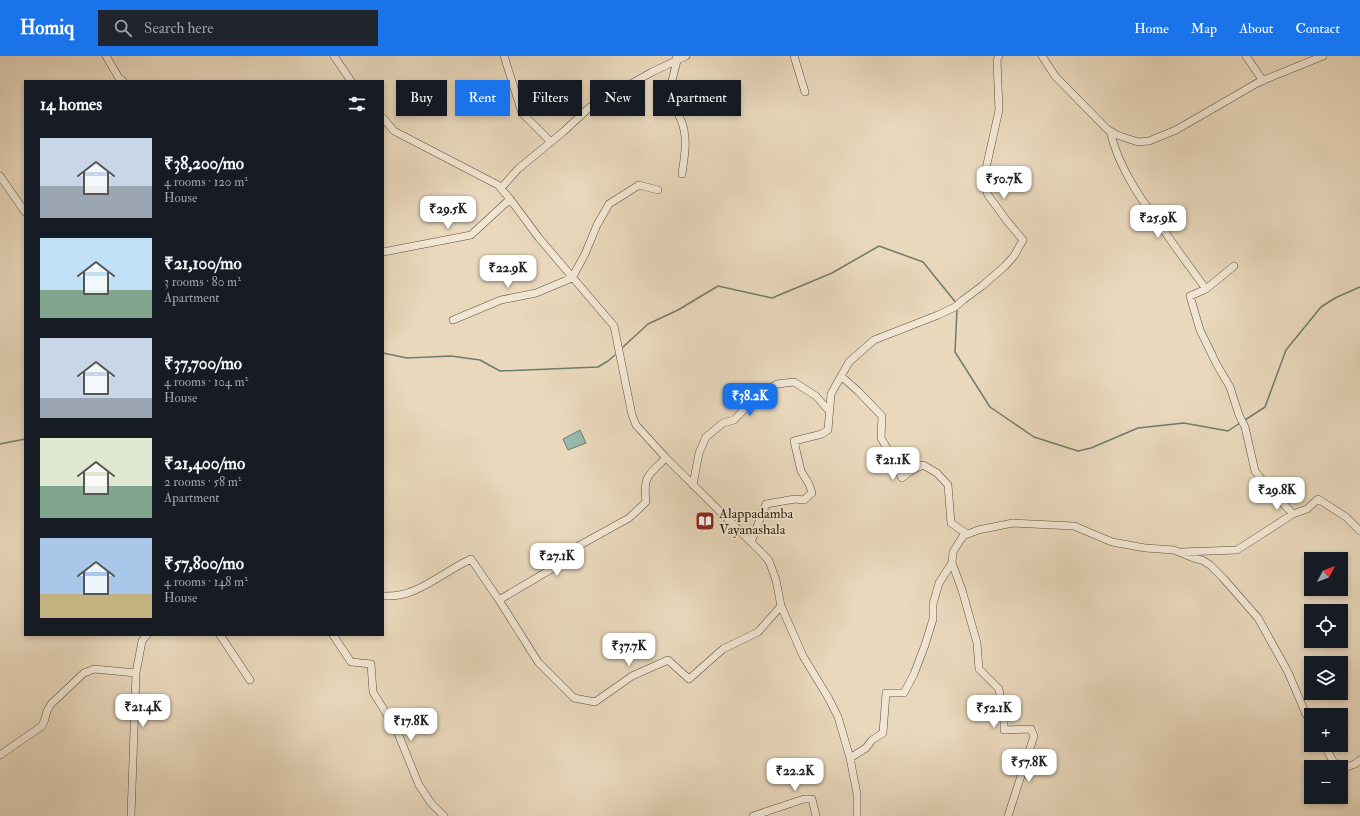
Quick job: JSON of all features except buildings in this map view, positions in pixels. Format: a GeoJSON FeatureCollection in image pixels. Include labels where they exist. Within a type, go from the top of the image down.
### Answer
{"type":"FeatureCollection","features":[{"type":"Feature","properties":{"kind":"street"},"geometry":{"type":"LineString","coordinates":[[106,56],[122,80]]}},
{"type":"Feature","properties":{"kind":"street"},"geometry":{"type":"LineString","coordinates":[[334,56],[350,80]]}},
{"type":"Feature","properties":{"kind":"street"},"geometry":{"type":"LineString","coordinates":[[504,56],[522,113],[551,142]]}},
{"type":"Feature","properties":{"kind":"street"},"geometry":{"type":"LineString","coordinates":[[501,188],[518,169],[590,107],[676,58],[686,56]]}},
{"type":"Feature","properties":{"kind":"street"},"geometry":{"type":"LineString","coordinates":[[794,56],[805,92]]}},
{"type":"Feature","properties":{"kind":"street"},"geometry":{"type":"LineString","coordinates":[[751,542],[766,504],[795,499],[804,500],[812,493],[809,484],[801,471],[794,441],[822,434],[828,430],[831,394],[849,362],[874,340],[938,315],[957,304],[982,286],[1005,266],[1014,256],[1023,240],[988,195],[983,182],[999,110],[999,56]]}},
{"type":"Feature","properties":{"kind":"street"},"geometry":{"type":"LineString","coordinates":[[1042,56],[1055,76],[1110,131],[1138,142],[1149,141],[1176,130],[1263,81],[1323,56]]}},
{"type":"Feature","properties":{"kind":"street"},"geometry":{"type":"LineString","coordinates":[[1246,56],[1263,81]]}},
{"type":"Feature","properties":{"kind":"street"},"geometry":{"type":"LineString","coordinates":[[676,58],[668,96],[677,111],[684,129],[685,147],[682,174]]}},
{"type":"Feature","properties":{"kind":"street"},"geometry":{"type":"LineString","coordinates":[[384,119],[394,131],[498,185],[539,238],[614,326],[632,415],[636,425],[666,458],[769,561],[776,580],[781,606],[803,656],[838,717],[850,758],[857,794],[857,816]]}},
{"type":"Feature","properties":{"kind":"street"},"geometry":{"type":"LineString","coordinates":[[1110,131],[1113,144],[1128,178],[1152,215],[1206,289]]}},
{"type":"Feature","properties":{"kind":"street"},"geometry":{"type":"LineString","coordinates":[[0,176],[24,211]]}},
{"type":"Feature","properties":{"kind":"street"},"geometry":{"type":"LineString","coordinates":[[453,320],[501,300],[536,293],[572,278],[585,254],[597,225],[609,204],[639,185],[658,190]]}},
{"type":"Feature","properties":{"kind":"street"},"geometry":{"type":"LineString","coordinates":[[384,252],[470,235],[510,199]]}},
{"type":"Feature","properties":{"kind":"street"},"geometry":{"type":"LineString","coordinates":[[1234,266],[1206,289],[1190,296],[1200,330],[1216,365],[1230,387],[1239,415],[1245,427],[1255,471],[1271,491],[1293,514]]}},
{"type":"Feature","properties":{"kind":"street"},"geometry":{"type":"LineString","coordinates":[[840,376],[858,390],[882,416],[881,438],[902,478],[912,470],[923,465],[937,474],[948,485],[952,523],[967,534]]}},
{"type":"Feature","properties":{"kind":"street"},"geometry":{"type":"LineString","coordinates":[[693,485],[699,453],[706,437],[723,423],[734,420],[757,396],[777,384],[794,382],[816,396],[829,411]]}},
{"type":"Feature","properties":{"kind":"street"},"geometry":{"type":"LineString","coordinates":[[499,600],[560,564],[571,550],[629,518],[646,502],[644,487],[646,477],[666,458]]}},
{"type":"Feature","properties":{"kind":"street"},"geometry":{"type":"LineString","coordinates":[[1180,552],[1238,550],[1293,514],[1307,509],[1318,499],[1346,517],[1360,531]]}},
{"type":"Feature","properties":{"kind":"street"},"geometry":{"type":"LineString","coordinates":[[1008,816],[1034,736],[1031,729],[1004,730],[1004,719],[999,689],[979,669],[977,643],[962,590],[952,563],[953,552],[963,536],[978,530],[1013,523],[1074,526],[1112,542],[1145,548],[1174,550],[1202,560],[1210,565],[1223,578],[1258,618],[1288,672],[1304,710]]}},
{"type":"Feature","properties":{"kind":"street"},"geometry":{"type":"LineString","coordinates":[[384,596],[399,595],[417,590],[471,559],[538,662],[574,698],[595,702],[632,676],[668,660],[689,679],[723,649],[758,632],[781,606]]}},
{"type":"Feature","properties":{"kind":"street"},"geometry":{"type":"LineString","coordinates":[[850,758],[866,748],[872,740],[884,733],[886,693],[904,693],[914,674],[933,620],[933,604],[938,584],[952,563]]}},
{"type":"Feature","properties":{"kind":"street"},"geometry":{"type":"LineString","coordinates":[[131,816],[136,673],[142,641],[145,636]]}},
{"type":"Feature","properties":{"kind":"street"},"geometry":{"type":"LineString","coordinates":[[221,636],[250,680]]}},
{"type":"Feature","properties":{"kind":"street"},"geometry":{"type":"LineString","coordinates":[[334,636],[351,662],[371,664],[373,692],[397,731],[419,785],[431,803],[444,816]]}},
{"type":"Feature","properties":{"kind":"street"},"geometry":{"type":"LineString","coordinates":[[0,755],[42,726],[51,704],[84,673],[94,669],[136,673]]}},
{"type":"Feature","properties":{"kind":"street"},"geometry":{"type":"LineString","coordinates":[[1328,752],[1333,761],[1344,768],[1355,764],[1360,760]]}},
{"type":"Feature","properties":{"kind":"street"},"geometry":{"type":"LineString","coordinates":[[753,816],[804,799],[812,799],[816,816]]}},
{"type":"Feature","properties":{"kind":"water"},"geometry":{"type":"Polygon","coordinates":[[[580,430],[586,443],[568,450],[563,439],[580,430]]]}},
{"type":"Feature","properties":{"kind":"waterway"},"geometry":{"type":"LineString","coordinates":[[623,347],[648,324],[678,310],[718,286],[772,298],[832,273],[879,246],[923,262],[957,304]]}},
{"type":"Feature","properties":{"kind":"waterway"},"geometry":{"type":"LineString","coordinates":[[1245,420],[1265,407],[1286,350],[1321,307],[1335,298],[1360,287]]}},
{"type":"Feature","properties":{"kind":"waterway"},"geometry":{"type":"LineString","coordinates":[[957,309],[955,352],[990,407],[1034,437],[1078,451],[1091,448],[1138,428],[1184,423],[1228,431],[1240,423]]}},
{"type":"Feature","properties":{"kind":"waterway"},"geometry":{"type":"LineString","coordinates":[[384,353],[407,358],[451,356],[480,360],[500,371],[598,367],[615,355]]}},
{"type":"Feature","properties":{"kind":"waterway"},"geometry":{"type":"LineString","coordinates":[[0,444],[24,439]]}},
{"type":"Feature","properties":{"kind":"place","name":"Alappadamba Vayanashala"},"geometry":{"type":"Point","coordinates":[705,521]}}]}
